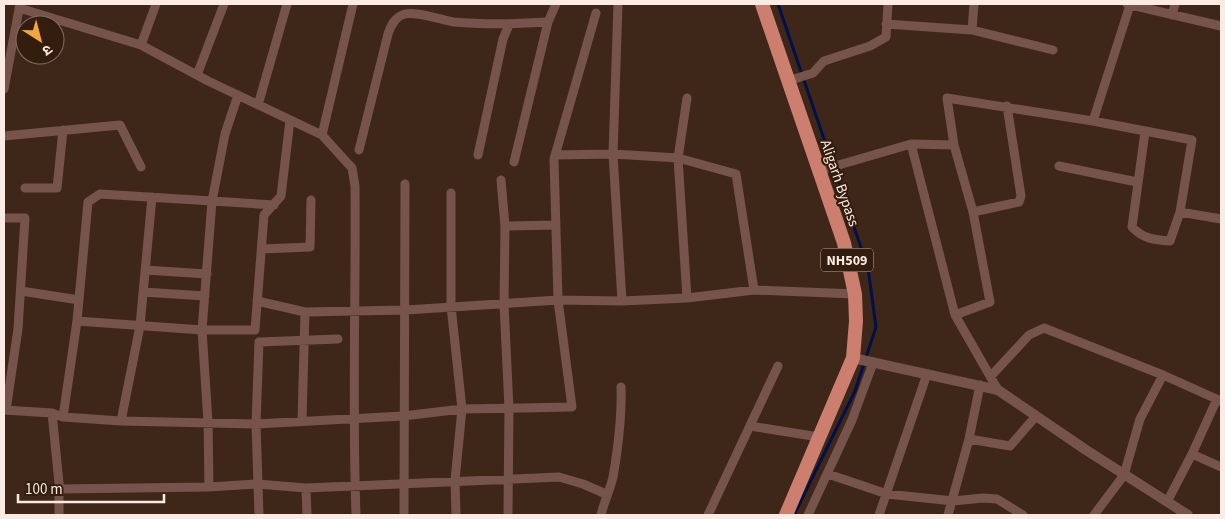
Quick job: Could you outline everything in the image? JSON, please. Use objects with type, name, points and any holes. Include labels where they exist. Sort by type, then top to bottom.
[{"type":"highway","name":"Aligarh Bypass","points":[[762,4],[821,170],[844,243],[855,294],[856,321],[863,361],[819,437],[786,515]]},
{"type":"street","points":[[141,45],[156,4]]},
{"type":"street","points":[[197,75],[224,4]]},
{"type":"street","points":[[258,105],[288,4]]},
{"type":"street","points":[[322,135],[353,4]]},
{"type":"street","points":[[514,162],[548,22],[556,4]]},
{"type":"street","points":[[618,4],[613,154],[622,301]]},
{"type":"street","points":[[790,80],[813,74],[824,61],[880,41],[886,37],[888,4]]},
{"type":"street","points":[[972,30],[974,4]]},
{"type":"street","points":[[1093,120],[1128,4],[1221,26]]},
{"type":"street","points":[[1172,15],[1175,4]]},
{"type":"street","points":[[4,89],[20,6],[141,45],[197,75],[322,135],[352,168],[355,186],[356,310],[354,418],[356,515]]},
{"type":"street","points":[[359,150],[388,34],[397,18],[413,9],[455,22],[509,25],[548,22]]},
{"type":"street","points":[[4,218],[25,218],[18,329],[5,410],[52,413],[63,417],[122,421],[256,424],[403,416],[462,409],[572,408],[558,300],[555,155],[596,13]]},
{"type":"street","points":[[886,24],[972,30],[1053,50]]},
{"type":"street","points":[[478,155],[509,25]]},
{"type":"street","points":[[209,487],[208,422],[202,330],[212,201],[225,134],[238,95]]},
{"type":"street","points":[[687,98],[678,158],[687,298]]},
{"type":"street","points":[[956,315],[990,302],[973,212],[954,145],[946,98],[1093,120],[1192,140],[1180,212],[1170,241],[1153,240],[1139,234],[1132,227],[1145,132]]},
{"type":"street","points":[[973,212],[1019,202],[1021,196],[1007,106]]},
{"type":"street","points":[[264,215],[281,196],[290,120]]},
{"type":"street","points":[[4,136],[120,125],[141,167]]},
{"type":"street","points":[[25,188],[57,188],[63,130]]},
{"type":"street","points":[[911,144],[956,315],[998,390]]},
{"type":"street","points":[[821,170],[911,144],[954,145]]},
{"type":"street","points":[[555,155],[613,154],[678,158],[736,174],[754,290]]},
{"type":"street","points":[[1059,166],[1137,182]]},
{"type":"street","points":[[500,180],[505,226],[504,304],[509,408],[508,515]]},
{"type":"street","points":[[404,515],[403,416],[406,310],[406,184]]},
{"type":"street","points":[[451,193],[451,306],[462,409],[455,480],[456,515]]},
{"type":"street","points":[[63,417],[77,321],[88,202],[100,194],[274,205]]},
{"type":"street","points":[[122,421],[140,326],[152,197]]},
{"type":"street","points":[[262,249],[310,247],[311,200]]},
{"type":"street","points":[[259,515],[256,424],[259,342],[255,330],[264,215],[260,204]]},
{"type":"street","points":[[1180,212],[1221,220]]},
{"type":"street","points":[[505,226],[556,224]]},
{"type":"street","points":[[145,270],[207,274]]},
{"type":"street","points":[[257,301],[305,312],[406,310],[558,300],[622,301],[687,298],[754,290],[855,294]]},
{"type":"street","points":[[21,291],[79,300]]},
{"type":"street","points":[[143,292],[205,296]]},
{"type":"street","points":[[302,420],[305,312]]},
{"type":"street","points":[[77,321],[202,330],[255,330]]},
{"type":"street","points":[[991,376],[1029,335],[1044,328],[1163,375],[1219,400],[1167,502]]},
{"type":"street","points":[[259,342],[338,339]]},
{"type":"street","points":[[808,515],[852,420],[863,361],[998,390],[1124,475],[1188,515]]},
{"type":"street","points":[[708,515],[778,366]]},
{"type":"street","points":[[879,515],[927,374]]},
{"type":"street","points":[[1094,515],[1124,475],[1140,419],[1163,375]]},
{"type":"street","points":[[948,515],[969,439],[980,386]]},
{"type":"street","points":[[602,515],[606,494],[612,480],[622,409],[621,387]]},
{"type":"street","points":[[52,413],[59,489],[59,515]]},
{"type":"street","points":[[969,439],[1010,446],[1036,416]]},
{"type":"street","points":[[750,426],[819,437]]},
{"type":"street","points":[[1192,454],[1221,467]]},
{"type":"street","points":[[828,474],[887,494],[953,501],[983,498],[997,499],[1023,515]]},
{"type":"street","points":[[59,489],[209,487],[257,484],[306,488],[559,476],[606,494]]},
{"type":"street","points":[[306,488],[307,515]]},
{"type":"waterway","points":[[778,4],[868,268],[876,327],[855,391],[794,515]]}]
